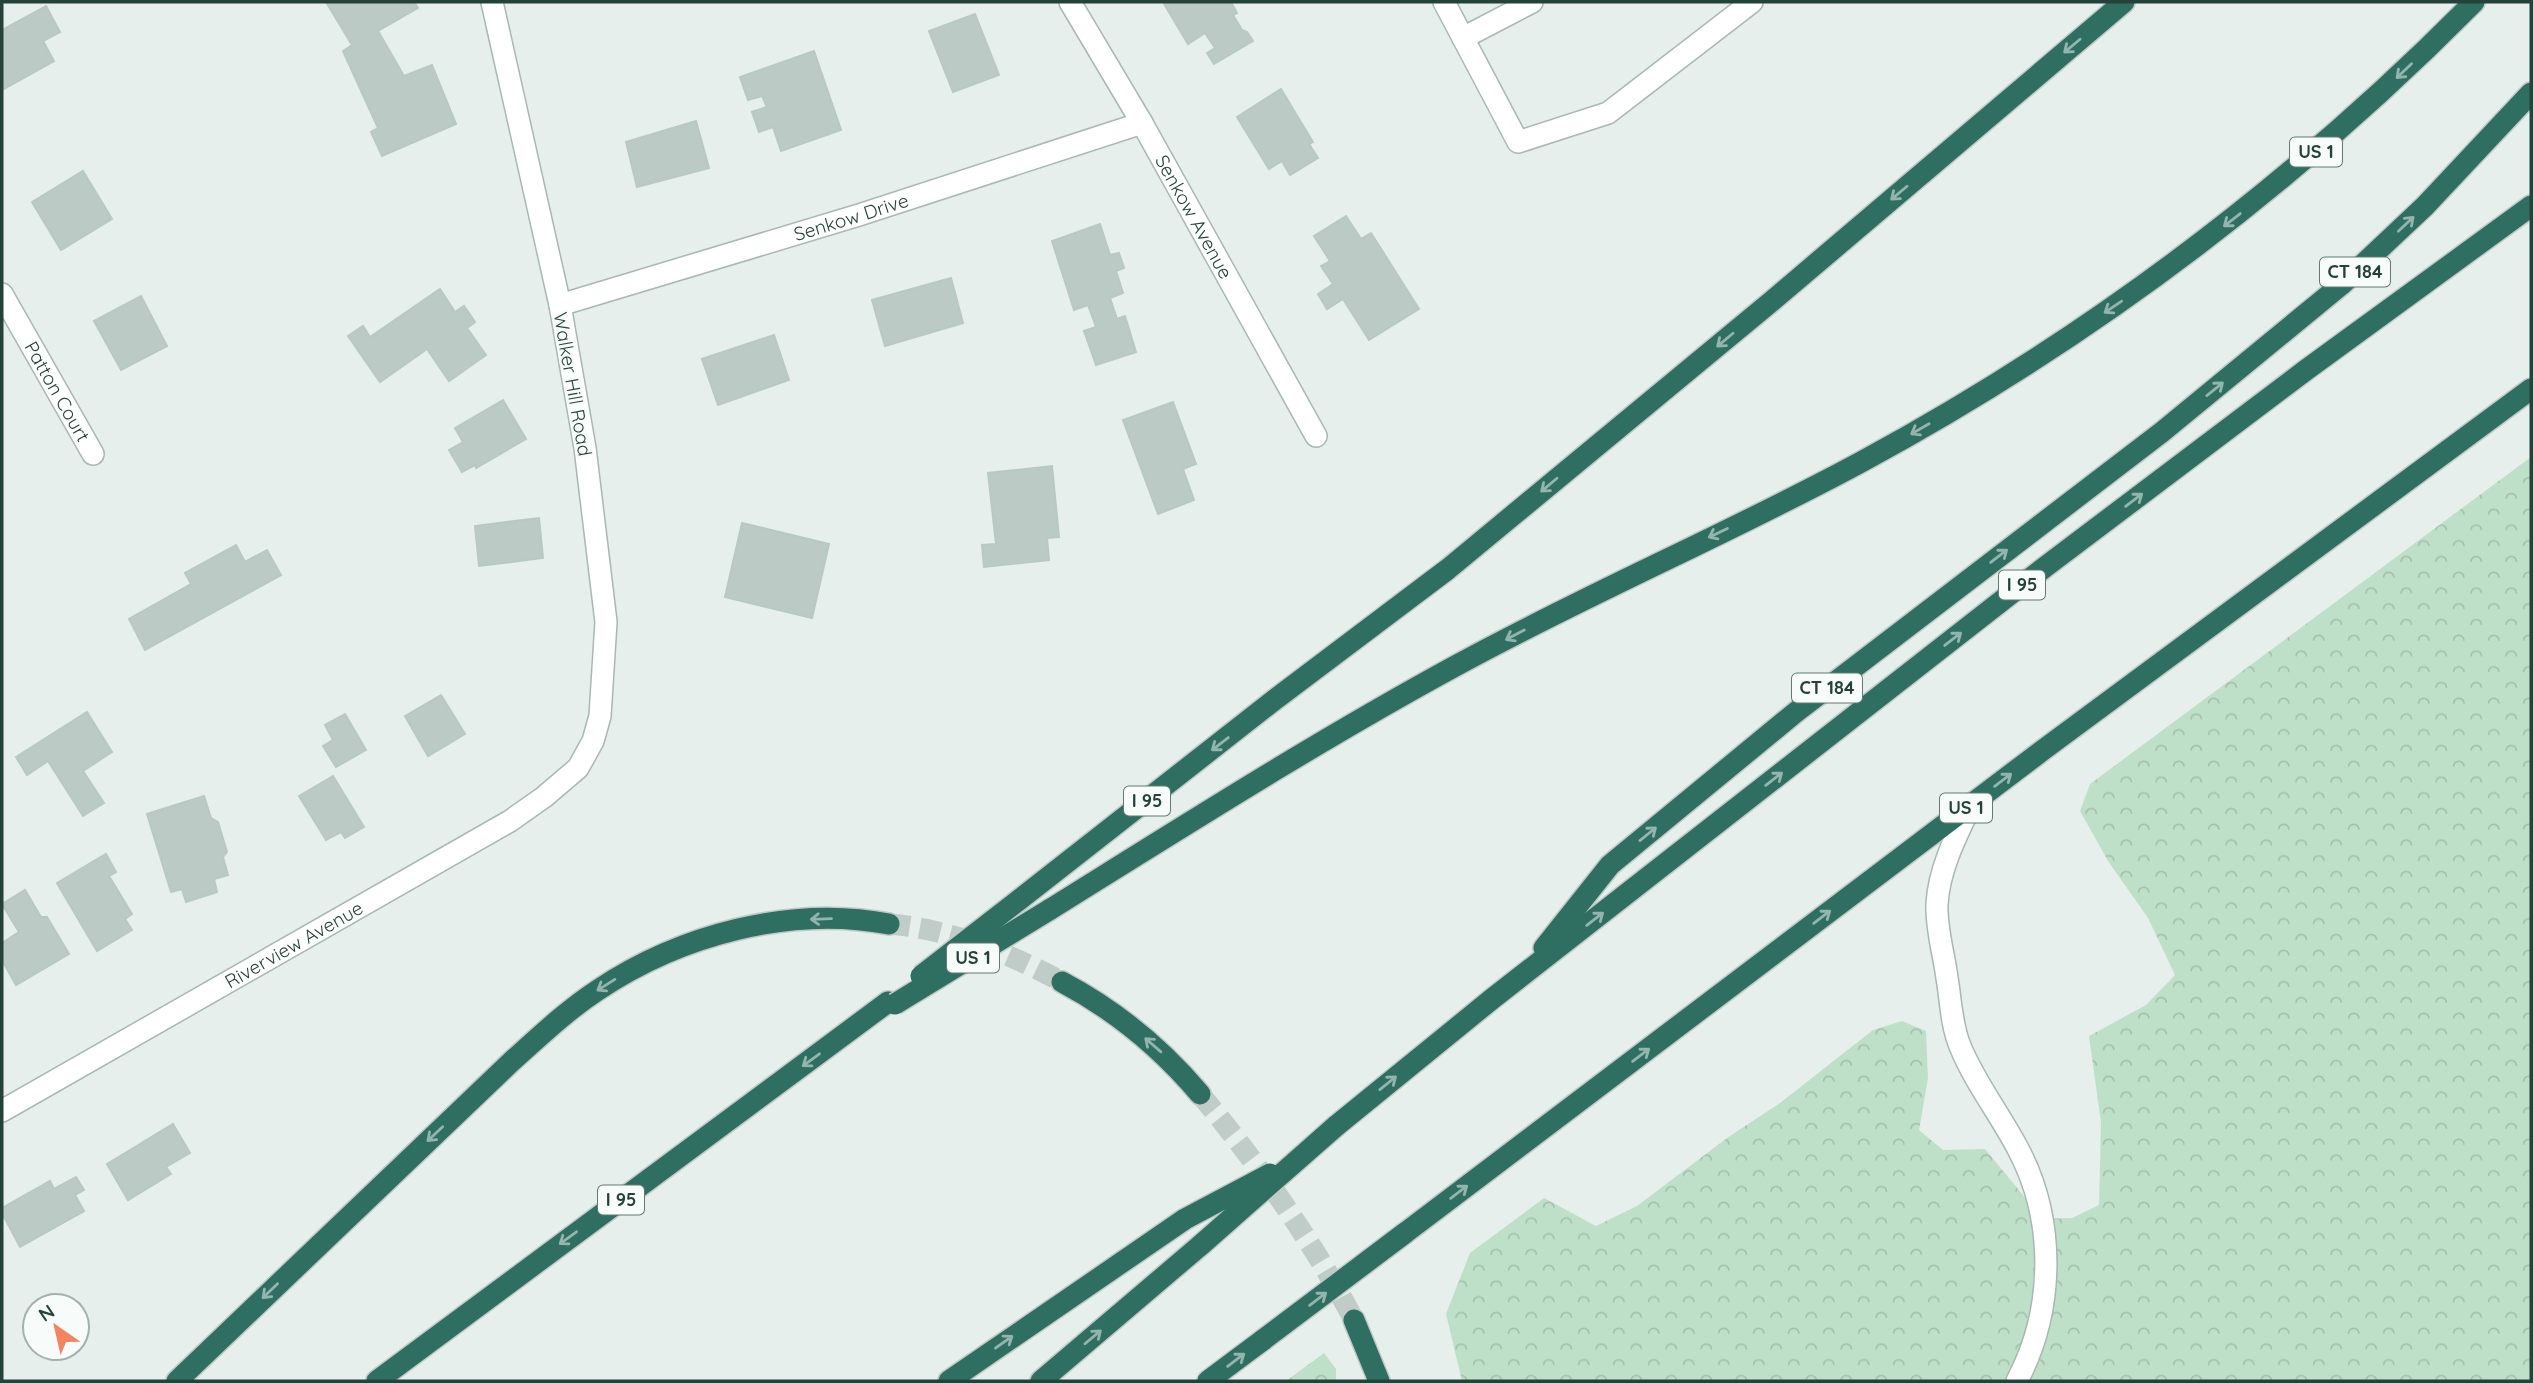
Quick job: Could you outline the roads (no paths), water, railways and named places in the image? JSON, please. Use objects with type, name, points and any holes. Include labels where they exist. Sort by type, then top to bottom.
[{"type":"highway","name":"I 95","points":[[892,1003],[1284,693],[1448,569],[1783,292],[2124,2]]},
{"type":"highway","name":"US 1","points":[[866,1020],[1049,911],[1224,801],[1458,665],[1837,475],[1983,392],[2137,290],[2247,209],[2355,117],[2453,24],[2472,2]]},
{"type":"highway","name":"CT 184","points":[[1522,976],[1610,865],[1796,712],[2251,361],[2341,285],[2416,215],[2531,93]]},
{"type":"highway","name":"I 95","points":[[1041,1381],[1336,1126],[1522,976],[2045,567],[2295,378],[2531,206]]},
{"type":"highway","name":"US 1","points":[[1208,1381],[1971,805],[2531,389]]},
{"type":"highway","points":[[177,1381],[511,1062],[552,1025],[598,990],[657,957],[732,931],[784,921],[821,918],[860,919],[889,924]]},
{"type":"highway","points":[[1062,982],[1132,1027],[1171,1062],[1200,1094]]},
{"type":"highway","name":"I 95","points":[[377,1381],[866,1020]]},
{"type":"highway","points":[[948,1381],[1185,1219],[1298,1159]]},
{"type":"highway","points":[[1354,1320],[1379,1381]]},
{"type":"street","name":"Walker Hill Road","points":[[492,2],[560,305],[585,448],[606,622],[600,716],[593,741],[578,768]]},
{"type":"street","name":"Senkow Avenue","points":[[1070,2],[1142,123],[1316,436]]},
{"type":"street","points":[[1444,2],[1517,142],[1608,113],[1752,2]]},
{"type":"street","points":[[1463,37],[1532,2]]},
{"type":"street","name":"Senkow Drive","points":[[560,305],[859,215],[1142,123]]},
{"type":"street","name":"Patton Court","points":[[2,293],[93,454]]},
{"type":"street","name":"Riverview Avenue","points":[[2,1111],[510,821],[578,768]]},
{"type":"street","points":[[1971,805],[1952,844],[1937,905],[1952,1019],[1960,1046],[2035,1182],[2043,1227],[2048,1271],[2042,1307],[2034,1340],[2017,1381]]},
{"type":"tunnel","points":[[889,924],[934,931],[978,944],[1021,961],[1062,982]]},
{"type":"tunnel","points":[[1200,1094],[1283,1203],[1354,1320]]}]
